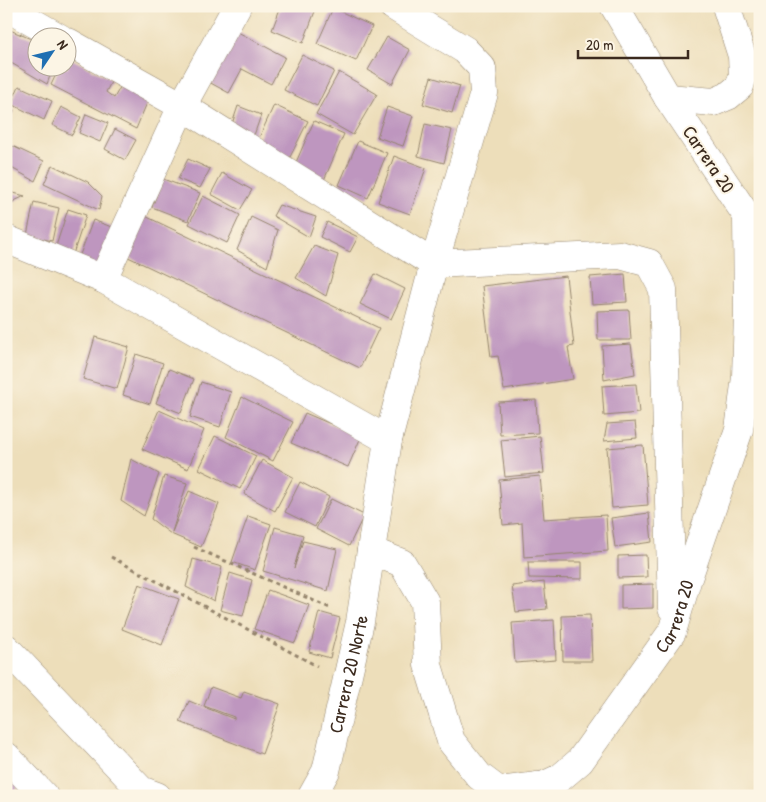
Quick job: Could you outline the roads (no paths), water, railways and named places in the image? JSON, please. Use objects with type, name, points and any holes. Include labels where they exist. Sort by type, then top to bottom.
[{"type":"street","points":[[103,279],[182,106],[237,6]]},
{"type":"street","name":"Carrera 20 Norte","points":[[312,796],[326,770],[360,622],[388,440],[434,264],[484,93],[482,68],[465,50],[393,6]]},
{"type":"street","name":"Carrera 20","points":[[372,551],[402,563],[425,602],[428,666],[451,741],[479,776],[499,791],[545,786],[560,778],[580,761],[672,632],[687,581],[739,430],[746,377],[748,314],[747,216],[668,98],[614,6]]},
{"type":"street","points":[[668,98],[714,102],[728,96],[740,86],[743,75],[742,56],[726,6]]},
{"type":"street","points":[[6,7],[43,28]]},
{"type":"street","points":[[78,48],[182,106],[434,264],[620,255],[649,264],[663,289],[672,632]]},
{"type":"street","points":[[6,239],[103,279],[388,440]]},
{"type":"street","points":[[6,648],[142,790],[157,796]]},
{"type":"street","points":[[6,756],[44,796]]}]
